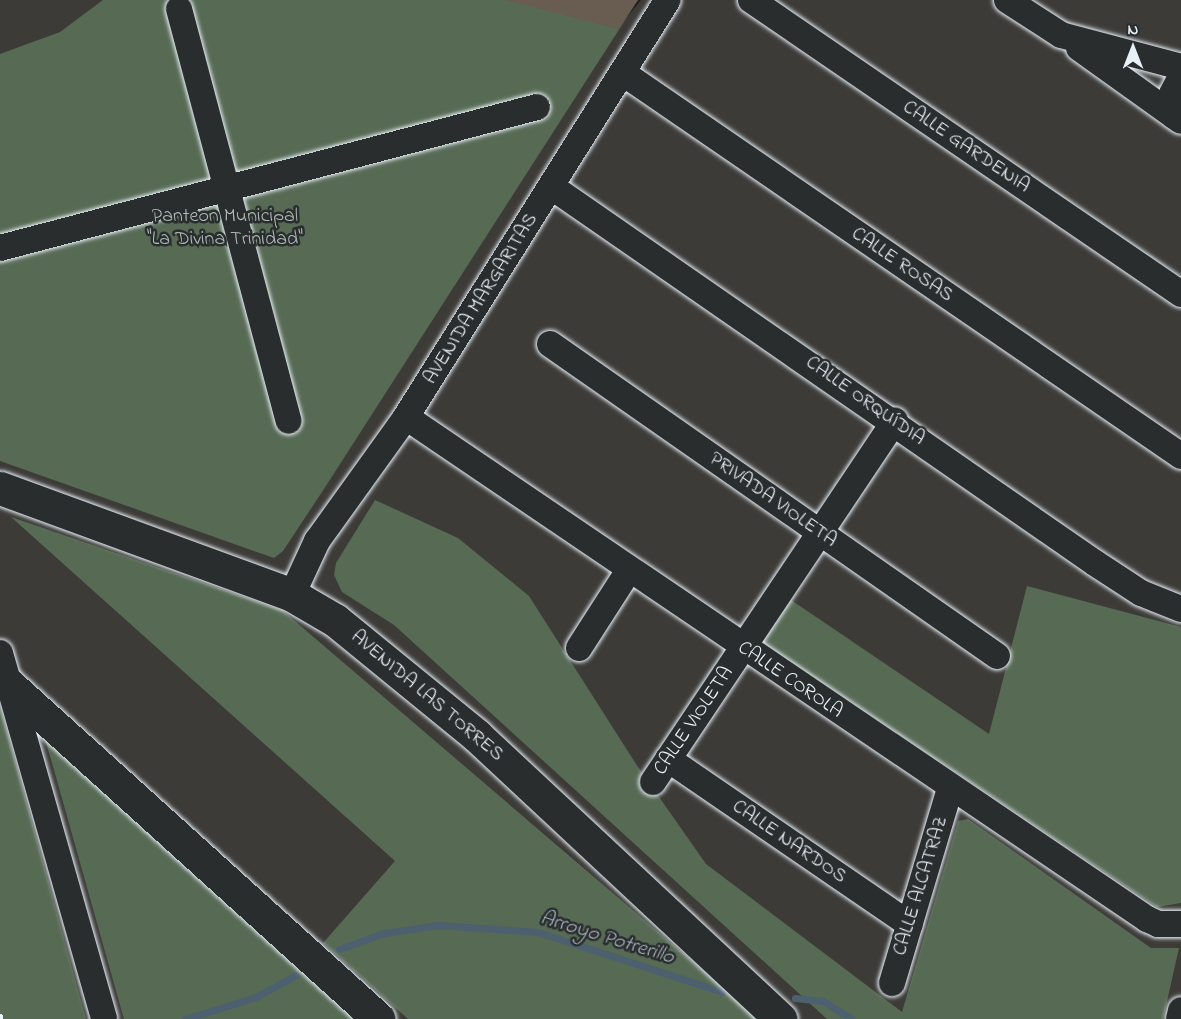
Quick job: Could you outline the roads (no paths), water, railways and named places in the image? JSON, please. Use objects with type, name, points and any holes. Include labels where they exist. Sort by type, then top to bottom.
[{"type":"street","name":"AVENIDA MARGARITAS","points":[[292,595],[317,541],[406,417],[668,0]]},
{"type":"street","name":"CALLE GARDENIA","points":[[751,0],[1181,294]]},
{"type":"street","points":[[1007,0],[1062,35],[1178,119]]},
{"type":"street","points":[[179,9],[289,421]]},
{"type":"street","points":[[1062,35],[1181,67]]},
{"type":"street","name":"CALLE ROSAS","points":[[623,73],[1181,456]]},
{"type":"street","points":[[1178,119],[1172,94],[1181,76]]},
{"type":"street","points":[[0,248],[537,107]]},
{"type":"street","name":"CALLE ORQUÍDIA","points":[[552,187],[895,421],[1095,563],[1141,593],[1181,609]]},
{"type":"street","name":"PRIVADA VIOLETA","points":[[550,344],[997,656]]},
{"type":"street","name":"CALLE COROLA","points":[[406,417],[951,789],[1147,919],[1158,924],[1181,924]]},
{"type":"street","name":"CALLE VIOLETA","points":[[652,782],[895,421]]},
{"type":"street","name":"AVENIDA LAS TORRES","points":[[0,488],[292,595],[363,639],[477,736],[781,1019]]},
{"type":"street","points":[[579,648],[629,570]]},
{"type":"street","points":[[0,653],[104,1019]]},
{"type":"street","points":[[9,686],[378,1019]]},
{"type":"street","name":"CALLE NARDOS","points":[[668,759],[910,925]]},
{"type":"street","name":"CALLE ALCATRAZ","points":[[892,983],[951,789]]},
{"type":"street","points":[[1179,1019],[1181,1010]]},
{"type":"waterway","name":"Arroyo Potrerillo","points":[[339,949],[384,933],[438,925],[538,932],[723,992]]},
{"type":"waterway","name":"Arroyo Potrerillo","points":[[185,1019],[256,997],[296,975]]},
{"type":"waterway","name":"Arroyo Potrerillo","points":[[795,998],[823,1001],[852,1019]]},
{"type":"railway","points":[[0,1014],[1,1019]]},
{"type":"park label","name":"Panteon Municipal \"La Divina Trinidad\"","points":[[225,228]]}]
